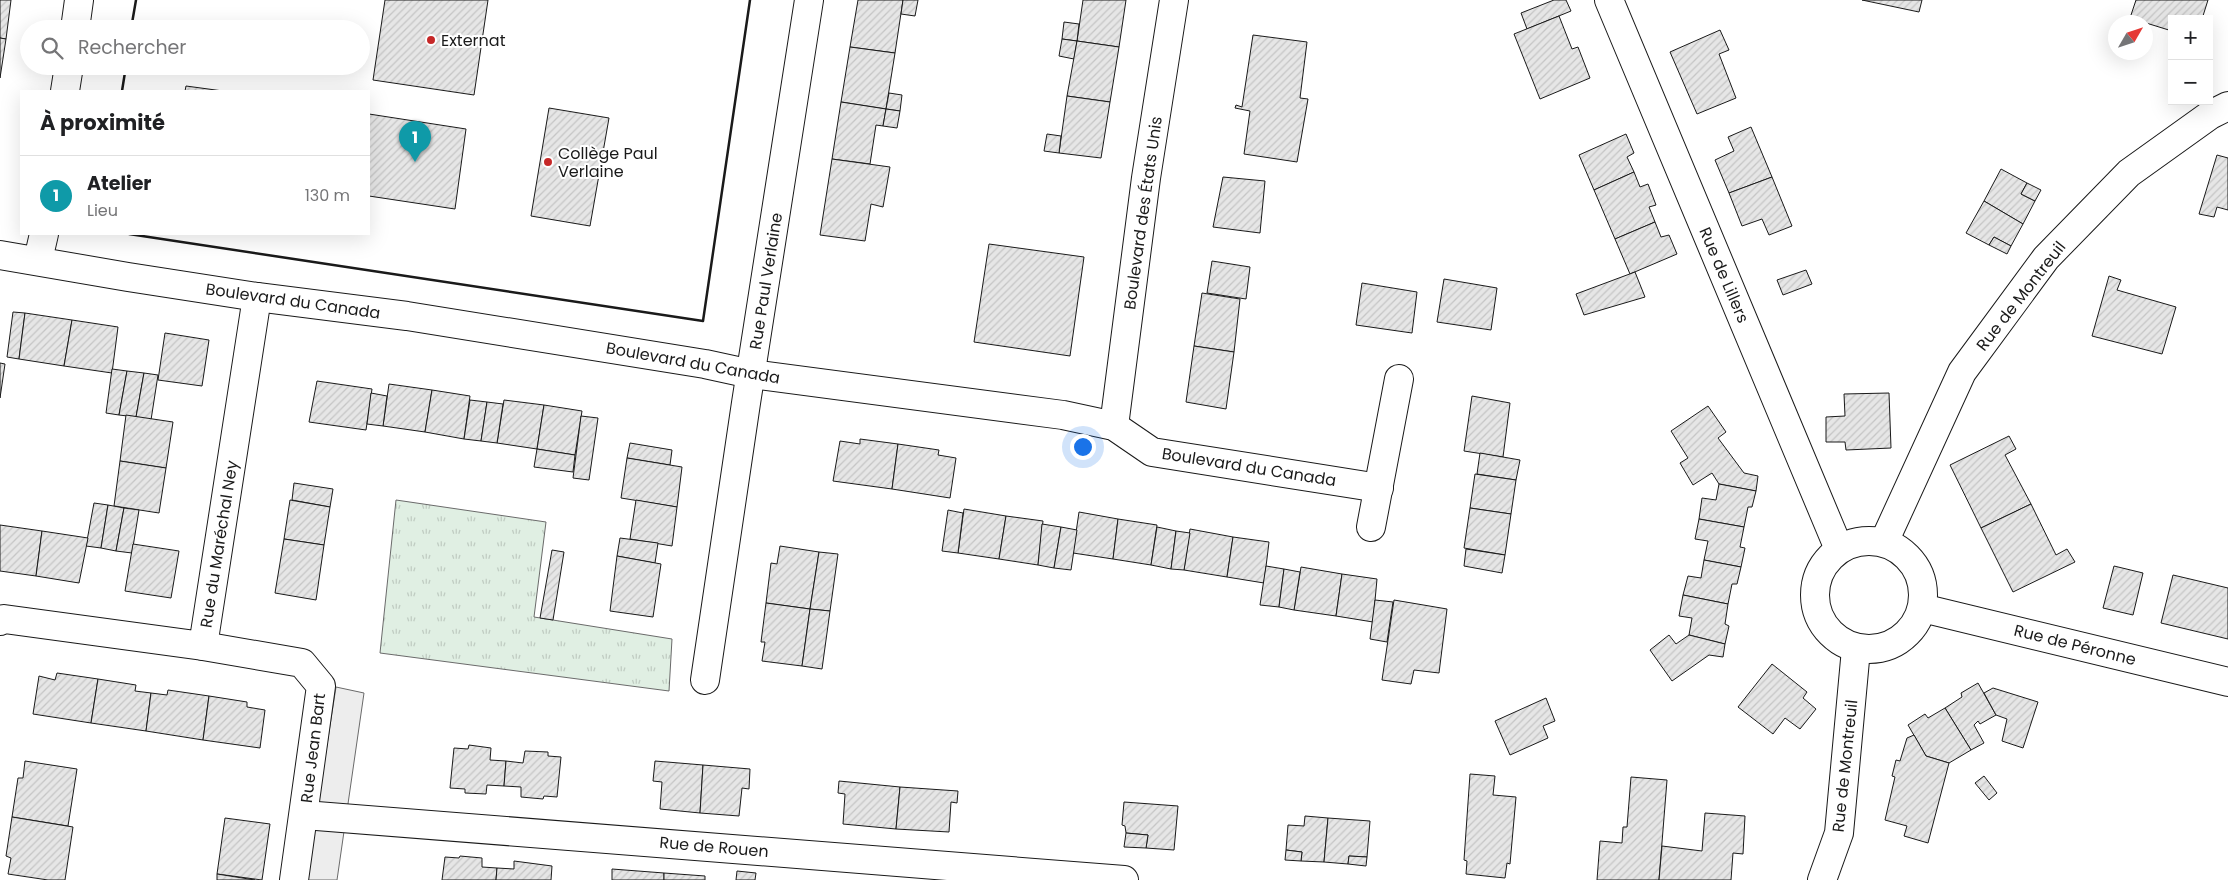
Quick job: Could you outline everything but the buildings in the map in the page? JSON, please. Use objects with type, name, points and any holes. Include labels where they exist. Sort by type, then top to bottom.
[{"type":"street","points":[[76,20],[79,0]]},
{"type":"street","name":"Rue Paul Verlaine","points":[[705,680],[809,0]]},
{"type":"street","name":"Boulevard des États Unis","points":[[1114,426],[1146,178],[1174,0]]},
{"type":"street","name":"Rue de Lillers","points":[[1609,0],[1839,549]]},
{"type":"street","points":[[65,90],[68,75]]},
{"type":"street","name":"Rue de Montreuil","points":[[1884,542],[1962,372],[2046,258],[2129,172],[2210,115],[2228,106]]},
{"type":"street","points":[[38,260],[44,235]]},
{"type":"street","name":"Boulevard du Canada","points":[[0,255],[257,297],[407,316],[696,362],[751,374],[1063,415],[1114,426],[1152,452],[1378,488]]},
{"type":"street","name":"Rue du Maréchal Ney","points":[[0,621],[4,619],[203,646],[257,297]]},
{"type":"street","points":[[1371,527],[1399,379]]},
{"type":"street","points":[[1857,541],[1884,542],[1899,550],[1912,562],[1920,576],[1923,592],[1922,608],[1916,624],[1906,636],[1892,645],[1873,650],[1856,649],[1834,638],[1820,620],[1814,601],[1815,584],[1822,566],[1839,549],[1857,541]]},
{"type":"street","name":"Rue de Péronne","points":[[1922,608],[2228,682]]},
{"type":"street","name":"Rue Jean Bart","points":[[203,646],[302,662],[321,686],[294,880]]},
{"type":"street","name":"Rue de Montreuil","points":[[1822,880],[1839,833],[1856,649]]},
{"type":"street","name":"Rue de Rouen","points":[[304,816],[1124,880]]},
{"type":"green space","points":[[396,500],[546,522],[534,617],[672,639],[669,691],[380,653]]},
{"type":"shaded area","points":[[336,687],[364,693],[337,880],[306,880]]},
{"type":"wall","points":[[133,20],[136,0]]},
{"type":"wall","points":[[136,235],[703,321],[750,0]]},
{"type":"wall","points":[[122,90],[125,75]]},
{"type":"place","name":"Externat","points":[[431,40]]},
{"type":"place","name":"Atelier","points":[[415,162]]},
{"type":"place","name":"Collège Paul Verlaine","points":[[548,162]]}]
